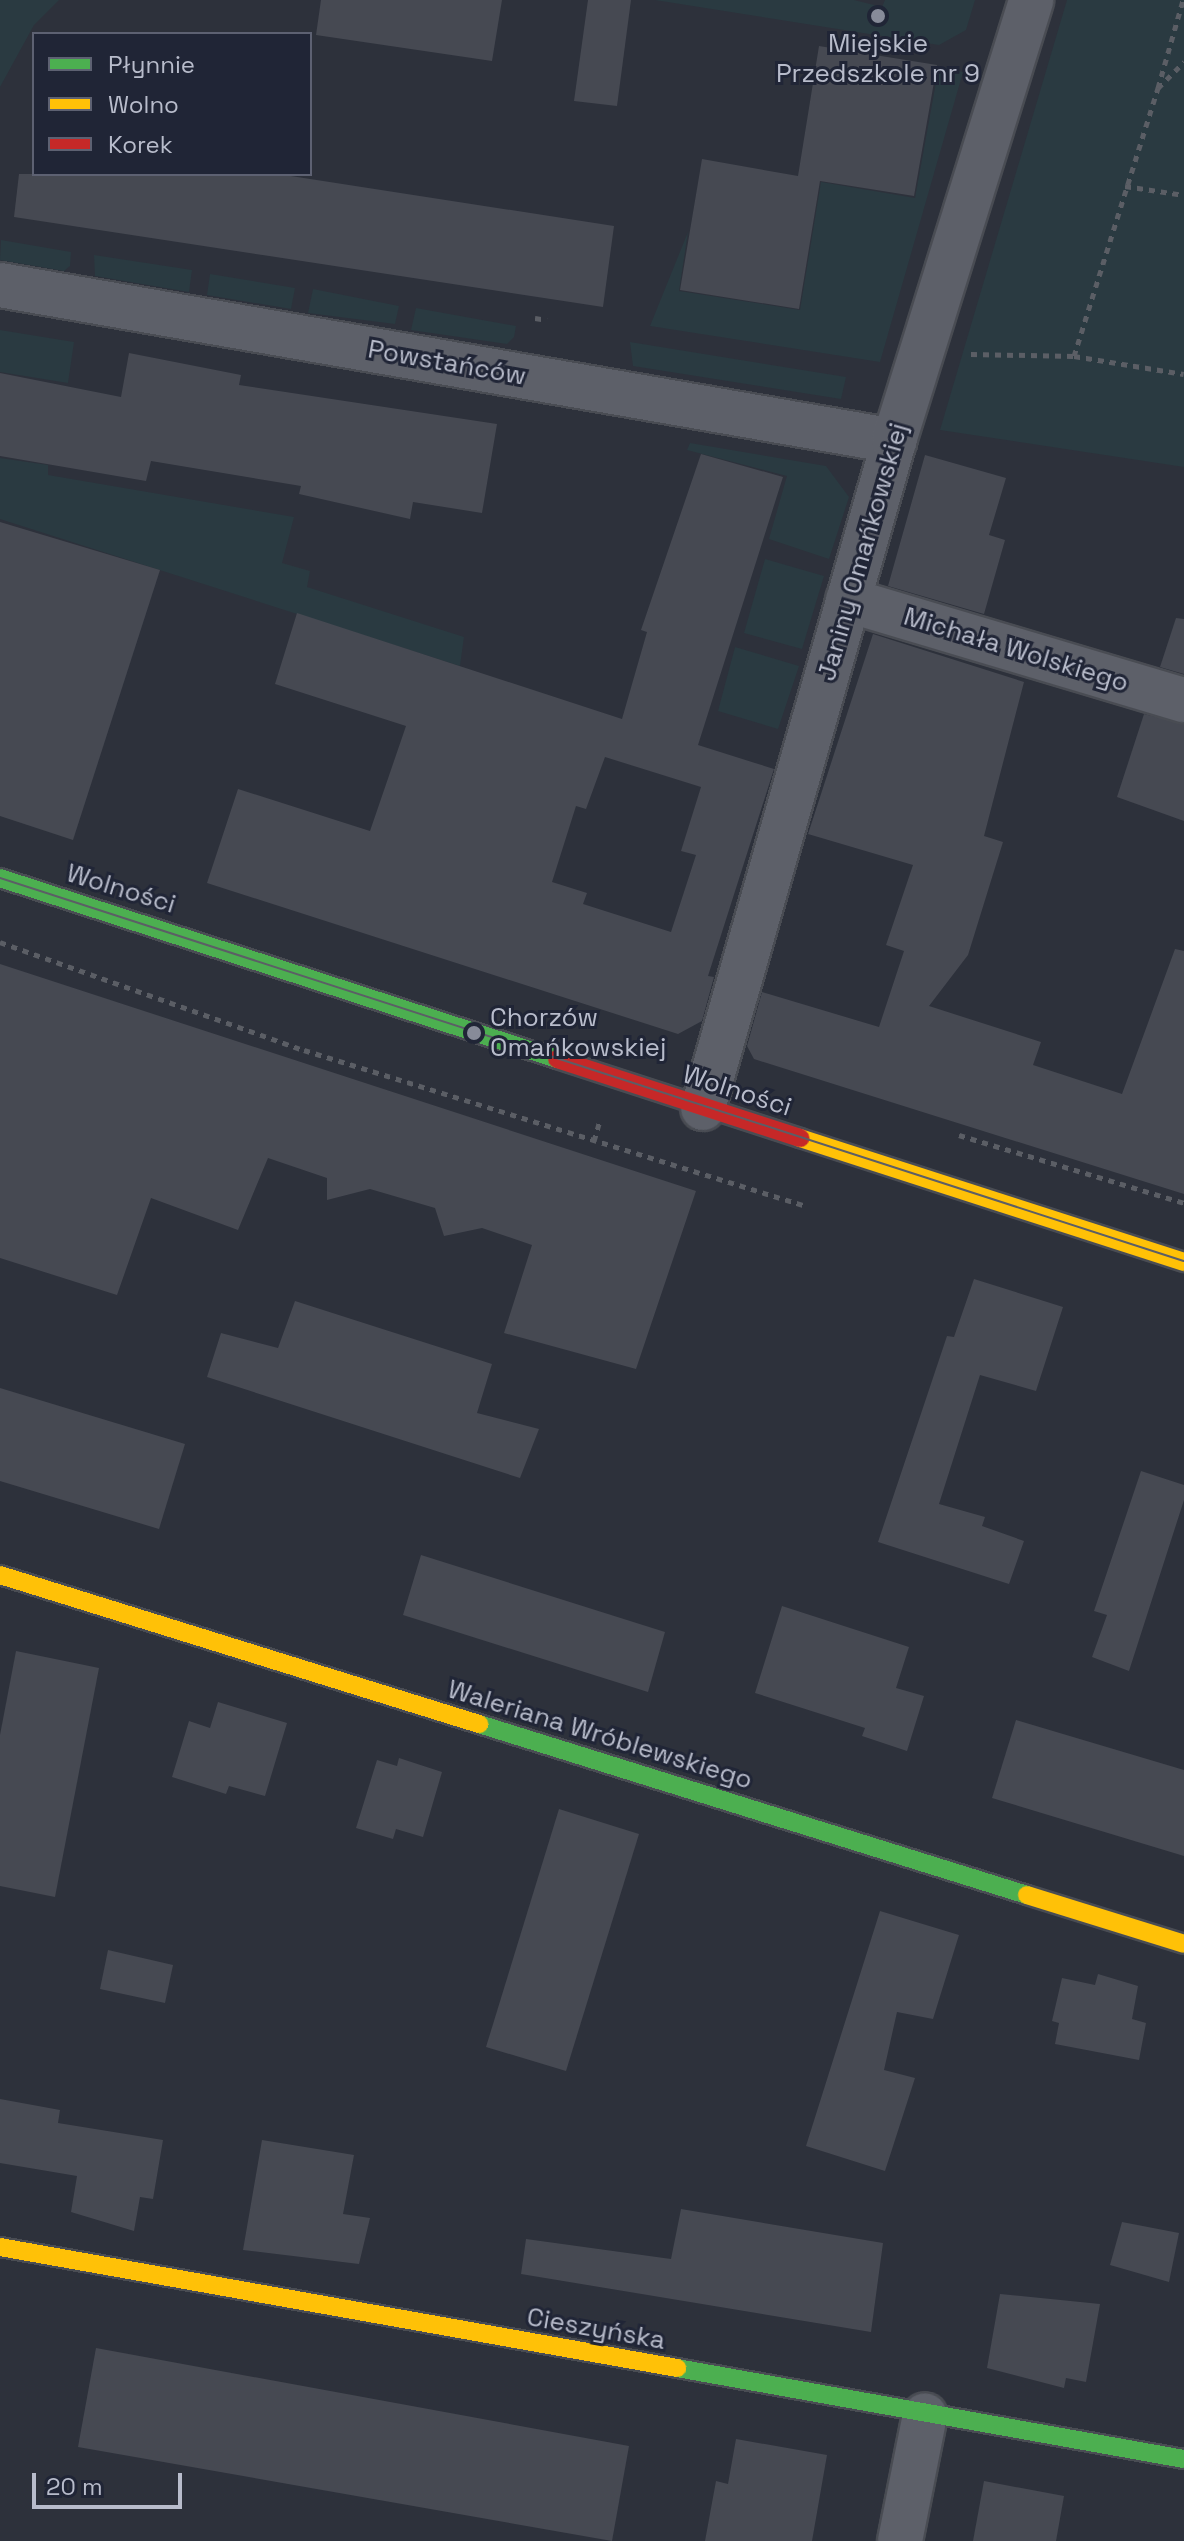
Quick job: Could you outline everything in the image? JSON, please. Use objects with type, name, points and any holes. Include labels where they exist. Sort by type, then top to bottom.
[{"type":"street","name":"Janiny Omańkowskiej","points":[[703,1108],[894,441],[924,353],[1031,0]]},
{"type":"street","name":"Powstańców","points":[[0,285],[894,441]]},
{"type":"street","name":"Michała Wolskiego","points":[[848,600],[1184,700]]},
{"type":"street","name":"Wolności","points":[[0,878],[1184,1262]]},
{"type":"street","name":"Waleriana Wróblewskiego","points":[[0,1575],[1184,1944]]},
{"type":"street","name":"Cieszyńska","points":[[0,2247],[1184,2459]]},
{"type":"street","points":[[900,2541],[925,2415]]},
{"type":"path","points":[[1074,356],[1183,0]]},
{"type":"path","points":[[1158,88],[1184,62]]},
{"type":"path","points":[[1125,186],[1184,195]]},
{"type":"path","points":[[535,318],[547,320]]},
{"type":"path","points":[[924,353],[1074,356],[1184,374]]},
{"type":"path","points":[[0,942],[304,1050],[803,1205]]},
{"type":"shaded area","points":[[0,0],[59,0],[34,25],[0,87]]},
{"type":"shaded area","points":[[655,0],[854,0],[882,7],[885,0],[975,0],[966,30],[939,45]]},
{"type":"shaded area","points":[[1067,0],[1184,0],[1184,467],[940,430]]},
{"type":"shaded area","points":[[939,66],[963,72],[880,362],[650,326],[688,232],[679,291],[800,310],[821,182],[915,198]]},
{"type":"shaded area","points":[[1,240],[71,252],[70,266],[64,271],[0,260]]},
{"type":"shaded area","points":[[94,255],[192,270],[189,292],[95,276]]},
{"type":"shaded area","points":[[210,274],[295,288],[291,309],[207,295]]},
{"type":"shaded area","points":[[313,289],[399,306],[395,324],[308,313]]},
{"type":"shaded area","points":[[416,308],[516,326],[514,337],[507,344],[411,330]]},
{"type":"shaded area","points":[[0,330],[74,342],[68,383],[0,372]]},
{"type":"shaded area","points":[[630,342],[846,377],[841,399],[633,366]]},
{"type":"shaded area","points":[[690,443],[826,466],[849,497],[829,559],[769,539],[787,476],[687,450]]},
{"type":"shaded area","points":[[0,458],[48,465],[48,475],[294,517],[282,563],[310,571],[307,587],[464,637],[460,666],[0,519]]},
{"type":"shaded area","points":[[765,559],[824,576],[802,649],[744,633]]},
{"type":"shaded area","points":[[735,647],[799,666],[778,729],[718,711]]},
{"type":"building","points":[[321,0],[502,0],[492,61],[316,35]]},
{"type":"building","points":[[588,0],[631,0],[617,106],[574,101]]},
{"type":"building","points":[[819,46],[937,65],[914,196],[820,181],[799,309],[680,290],[702,159],[798,176]]},
{"type":"building","points":[[19,174],[291,176],[614,226],[603,307],[14,217]]},
{"type":"building","points":[[129,353],[241,375],[239,385],[497,424],[482,513],[413,502],[410,519],[299,494],[301,486],[151,461],[146,481],[0,456],[0,373],[121,397]]},
{"type":"building","points":[[701,454],[783,477],[698,745],[774,769],[708,976],[714,977],[702,1021],[678,1034],[207,883],[238,789],[370,831],[406,726],[275,684],[297,613],[622,719],[647,632],[641,630]],"holes":[[[605,757],[701,787],[681,851],[696,855],[671,932],[583,904],[587,893],[552,882],[576,806],[586,809]]]},
{"type":"building","points":[[925,455],[1006,478],[989,535],[1005,540],[984,614],[888,586]]},
{"type":"building","points":[[0,522],[160,570],[73,840],[0,816]]},
{"type":"building","points":[[1176,618],[1184,619],[1184,674],[1160,667]]},
{"type":"building","points":[[873,634],[1024,682],[984,836],[1003,842],[968,955],[929,1006],[1041,1042],[1033,1065],[1122,1094],[1175,949],[1184,951],[1184,1194],[754,1059],[747,1046],[762,992],[879,1027],[904,951],[886,945],[913,865],[808,834]]},
{"type":"building","points":[[1144,714],[1184,724],[1184,821],[1117,797]]},
{"type":"building","points":[[0,964],[696,1191],[636,1369],[504,1333],[532,1245],[482,1228],[444,1236],[435,1208],[370,1189],[327,1200],[327,1178],[268,1158],[238,1230],[151,1198],[117,1295],[0,1258]]},
{"type":"building","points":[[974,1279],[1063,1307],[1036,1391],[980,1375],[939,1504],[985,1517],[982,1526],[1024,1541],[1009,1584],[878,1542],[947,1336],[954,1337]]},
{"type":"building","points":[[295,1301],[492,1364],[477,1413],[539,1429],[520,1478],[207,1377],[221,1333],[278,1348]]},
{"type":"building","points":[[0,1388],[185,1444],[159,1529],[0,1481]]},
{"type":"building","points":[[1141,1471],[1184,1485],[1184,1500],[1129,1671],[1092,1657],[1107,1615],[1094,1611]]},
{"type":"building","points":[[421,1555],[665,1632],[648,1692],[403,1615]]},
{"type":"building","points":[[782,1606],[909,1647],[896,1688],[924,1696],[907,1751],[862,1736],[865,1728],[755,1693]]},
{"type":"building","points":[[16,1651],[99,1668],[55,1897],[0,1886],[0,1735]]},
{"type":"building","points":[[218,1702],[287,1723],[265,1796],[229,1786],[226,1794],[172,1777],[189,1721],[210,1728]]},
{"type":"building","points":[[1016,1720],[1184,1770],[1184,1856],[992,1798]]},
{"type":"building","points":[[399,1758],[442,1772],[423,1837],[396,1829],[393,1839],[356,1828],[377,1760],[397,1766]]},
{"type":"building","points":[[559,1809],[639,1834],[566,2071],[486,2047]]},
{"type":"building","points":[[880,1911],[959,1935],[933,2019],[897,2012],[884,2070],[915,2078],[885,2171],[806,2146]]},
{"type":"building","points":[[108,1950],[173,1965],[165,2003],[100,1989]]},
{"type":"building","points":[[1098,1974],[1138,1986],[1132,2019],[1146,2023],[1139,2060],[1055,2044],[1059,2023],[1052,2021],[1062,1978],[1095,1985]]},
{"type":"building","points":[[0,2099],[60,2110],[58,2123],[163,2140],[153,2199],[140,2197],[134,2231],[71,2212],[77,2176],[0,2163]]},
{"type":"building","points":[[262,2140],[354,2155],[343,2214],[370,2218],[359,2264],[243,2250]]},
{"type":"building","points":[[681,2209],[883,2243],[871,2332],[521,2274],[526,2239],[671,2259]]},
{"type":"building","points":[[1122,2222],[1179,2233],[1169,2282],[1110,2265]]},
{"type":"building","points":[[1000,2294],[1100,2304],[1086,2382],[1066,2378],[1064,2388],[987,2368]]},
{"type":"building","points":[[96,2348],[629,2446],[612,2541],[78,2447]]},
{"type":"building","points":[[736,2439],[827,2455],[812,2541],[705,2541],[716,2481],[728,2484]]},
{"type":"building","points":[[984,2481],[1064,2496],[1056,2541],[973,2541]]},
{"type":"tram line","points":[[0,878],[1184,1261]]},
{"type":"traffic: fast","points":[[0,878],[557,1059]]},
{"type":"traffic: fast","points":[[479,1724],[1027,1895]]},
{"type":"traffic: fast","points":[[677,2368],[1184,2459]]},
{"type":"traffic: slow","points":[[800,1138],[1184,1262]]},
{"type":"traffic: slow","points":[[0,1575],[479,1724]]},
{"type":"traffic: slow","points":[[1027,1895],[1184,1944]]},
{"type":"traffic: slow","points":[[0,2247],[677,2368]]},
{"type":"traffic: jam","points":[[557,1059],[800,1138]]},
{"type":"place","name":"Miejskie Przedszkole nr 9","points":[[878,16]]},
{"type":"place","name":"Chorzów Omańkowskiej","points":[[474,1033]]}]
